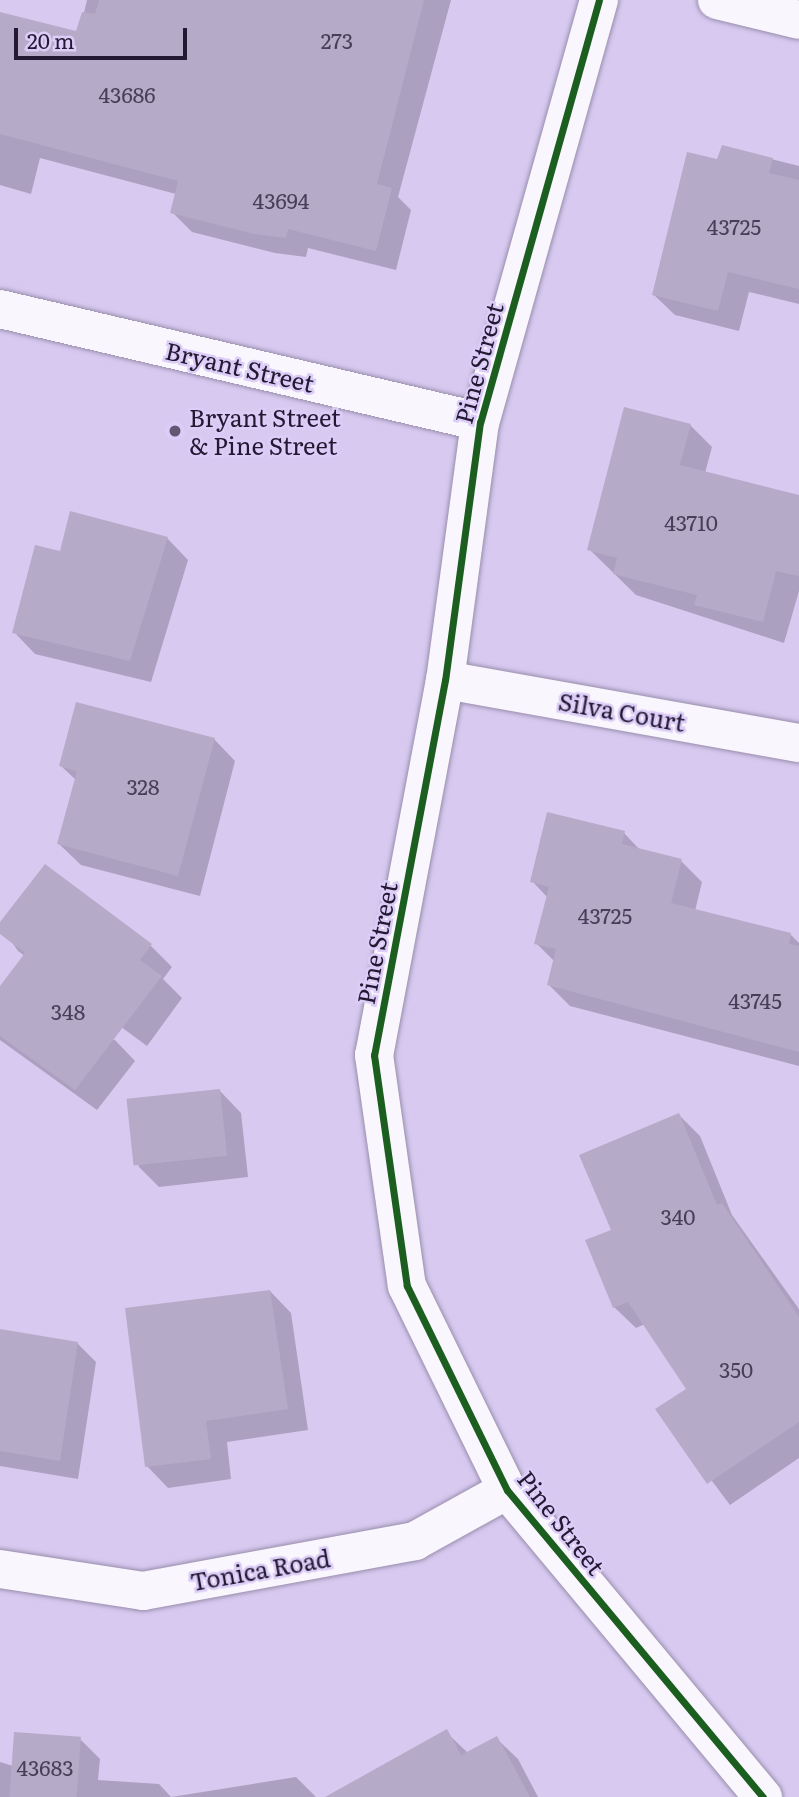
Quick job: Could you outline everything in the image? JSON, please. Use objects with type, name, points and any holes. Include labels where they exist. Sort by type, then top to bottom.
[{"type":"street","name":"Pine Street","points":[[599,0],[480,422],[445,680],[374,1055],[407,1286],[508,1490],[763,1797]]},
{"type":"street","points":[[717,0],[799,20]]},
{"type":"street","name":"Bryant Street","points":[[0,309],[480,422]]},
{"type":"street","name":"Silva Court","points":[[445,680],[799,743]]},
{"type":"street","name":"Tonica Road","points":[[0,1569],[143,1591],[415,1541],[508,1490]]},
{"type":"building","points":[[99,0],[424,0],[377,184],[392,188],[376,251],[288,229],[286,238],[254,234],[170,213],[178,181],[0,134],[0,12],[76,31],[82,12],[95,14]]},
{"type":"building","points":[[722,145],[773,158],[769,173],[799,180],[799,289],[728,272],[718,311],[652,295],[687,152],[717,159]]},
{"type":"building","points":[[624,407],[691,424],[680,465],[799,495],[799,576],[776,571],[763,622],[694,605],[697,595],[613,574],[617,558],[587,550]]},
{"type":"building","points":[[70,511],[168,537],[130,661],[12,633],[35,545],[60,551]]},
{"type":"building","points":[[76,702],[215,738],[178,876],[57,844],[77,771],[59,766]]},
{"type":"building","points":[[547,812],[625,831],[622,844],[682,859],[671,903],[791,933],[789,944],[799,946],[799,1052],[547,985],[556,949],[534,944],[549,887],[530,882]]},
{"type":"building","points":[[45,864],[152,944],[140,960],[162,976],[75,1090],[0,1036],[0,986],[25,953],[0,934],[0,922]]},
{"type":"building","points":[[220,1089],[227,1156],[134,1165],[127,1099]]},
{"type":"building","points":[[679,1113],[717,1205],[722,1203],[799,1317],[799,1422],[707,1484],[655,1409],[686,1389],[628,1302],[613,1308],[585,1240],[611,1230],[579,1155]]},
{"type":"building","points":[[270,1290],[288,1409],[206,1421],[211,1459],[145,1467],[125,1308]]},
{"type":"building","points":[[0,1329],[78,1342],[60,1461],[0,1451]]},
{"type":"building","points":[[447,1729],[461,1755],[497,1736],[530,1797],[325,1797]]},
{"type":"building","points":[[14,1732],[81,1737],[77,1797],[9,1797]]},
{"type":"cycle path","points":[[599,0],[480,422],[445,680],[374,1055],[407,1286],[507,1490],[763,1797]]},
{"type":"place","name":"Bryant Street & Pine Street","points":[[175,431]]}]
